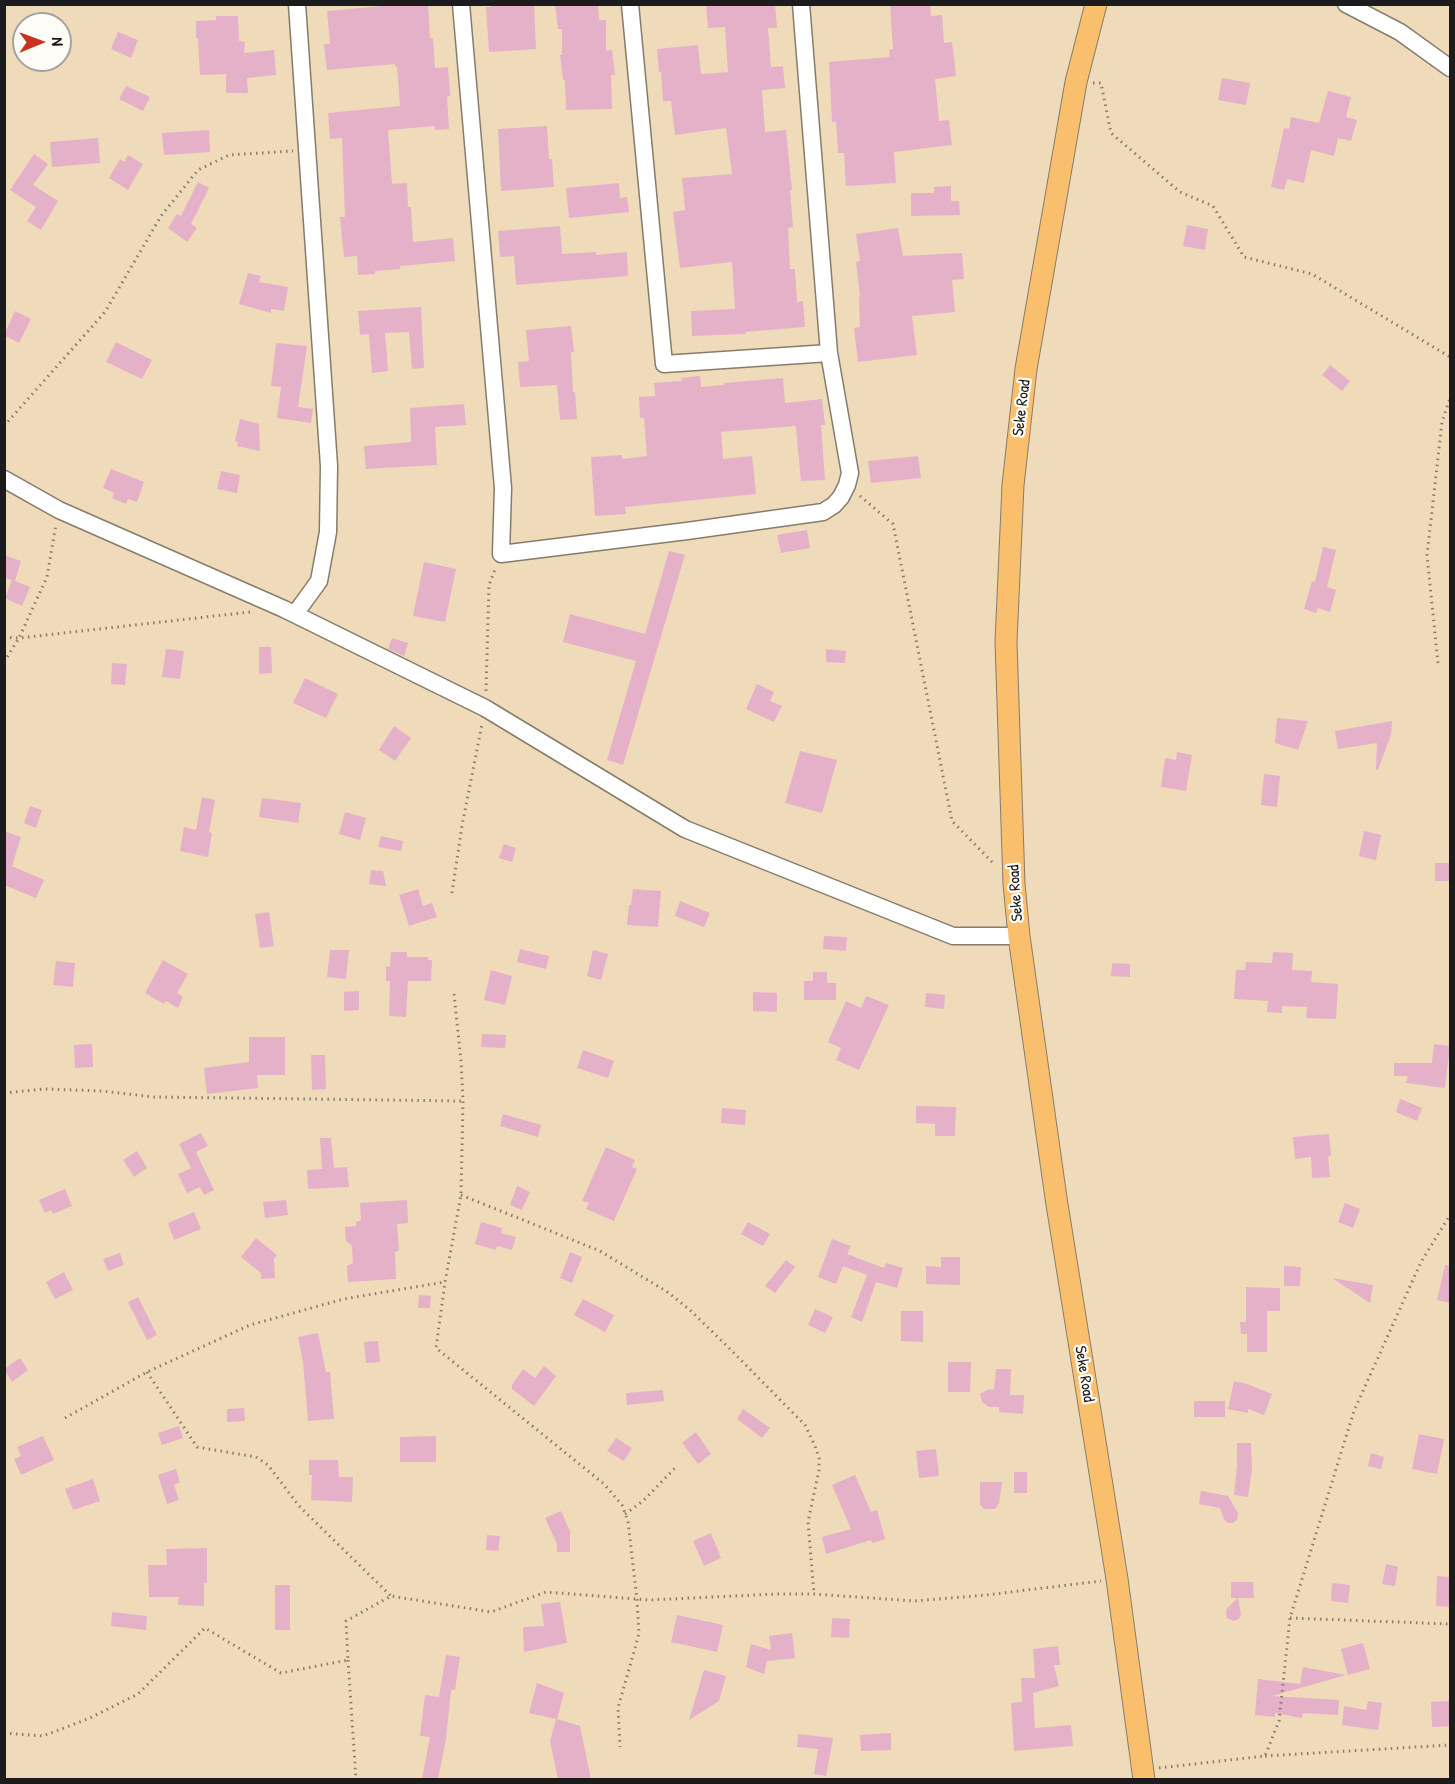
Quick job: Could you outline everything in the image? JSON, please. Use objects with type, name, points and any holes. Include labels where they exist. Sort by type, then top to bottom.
[{"type":"main road","name":"Seke Road","points":[[1096,4],[1076,82],[1026,369],[1013,485],[1006,642],[1014,884],[1019,936],[1056,1198],[1117,1579],[1143,1775]]},
{"type":"street","points":[[289,611],[319,581],[328,531],[329,466],[297,4]]},
{"type":"street","points":[[461,4],[503,488],[501,554],[823,512],[842,497],[850,473],[829,353],[801,4]]},
{"type":"street","points":[[630,4],[664,364],[829,353]]},
{"type":"street","points":[[1346,4],[1400,32],[1450,68]]},
{"type":"street","points":[[4,479],[59,510],[289,611],[485,708],[685,829],[953,936],[1019,936]]},
{"type":"path","points":[[1076,82],[1101,83],[1111,133],[1180,192],[1213,206],[1244,257],[1312,274],[1450,357]]},
{"type":"path","points":[[4,426],[105,312],[161,216],[198,170],[229,155],[307,151]]},
{"type":"path","points":[[1437,663],[1427,555],[1442,422],[1450,398]]},
{"type":"path","points":[[847,485],[893,524],[952,821],[1014,884]]},
{"type":"path","points":[[4,662],[19,638],[47,577],[59,510]]},
{"type":"path","points":[[4,637],[19,638],[289,611]]},
{"type":"path","points":[[454,994],[463,1101],[461,1195],[436,1348],[604,1484],[622,1505],[628,1521],[639,1634],[618,1708],[620,1747]]},
{"type":"path","points":[[4,1093],[45,1089],[154,1097],[463,1101]]},
{"type":"path","points":[[461,1195],[600,1251],[669,1293],[713,1333],[805,1425],[819,1458],[819,1470],[808,1522],[814,1594]]},
{"type":"path","points":[[1265,1756],[1279,1721],[1290,1618],[1354,1411],[1421,1262],[1450,1215]]},
{"type":"path","points":[[65,1418],[147,1372],[250,1325],[344,1299],[445,1282]]},
{"type":"path","points":[[147,1372],[197,1447],[256,1457],[268,1465],[299,1506],[391,1596],[491,1612],[546,1592],[637,1600],[814,1594],[915,1601],[1117,1579]]},
{"type":"path","points":[[625,1514],[643,1501],[675,1468]]},
{"type":"path","points":[[356,1779],[346,1621],[391,1596]]},
{"type":"path","points":[[1290,1618],[1450,1624]]},
{"type":"path","points":[[4,1733],[43,1736],[90,1718],[138,1694],[205,1628],[281,1673],[348,1660]]},
{"type":"path","points":[[1143,1775],[1265,1756],[1450,1745]]},
{"type":"building","points":[[381,4],[428,4],[435,68],[448,67],[449,129],[435,130],[435,126],[388,130],[392,184],[407,183],[413,242],[453,238],[455,261],[400,266],[400,269],[358,275],[357,256],[344,257],[340,217],[345,217],[342,138],[330,139],[328,113],[400,106],[397,66],[395,67],[395,64],[327,70],[324,44],[330,44],[327,11],[382,6]]},
{"type":"building","points":[[491,4],[534,4],[536,49],[489,52],[486,7],[491,7]]},
{"type":"building","points":[[555,4],[598,4],[599,20],[606,20],[606,51],[612,50],[615,75],[611,75],[612,109],[566,110],[565,80],[563,80],[560,55],[562,55],[562,29],[558,29]]},
{"type":"building","points":[[706,4],[775,4],[777,28],[768,28],[771,67],[783,66],[785,88],[762,90],[765,132],[786,130],[792,190],[790,190],[793,227],[788,228],[790,269],[795,269],[797,302],[803,301],[805,327],[745,332],[746,334],[692,336],[691,311],[735,309],[732,262],[680,268],[673,212],[685,210],[682,178],[732,174],[726,128],[675,135],[671,101],[663,101],[657,49],[698,45],[701,74],[728,72],[725,27],[708,28]]},
{"type":"building","points":[[890,4],[930,4],[931,16],[942,15],[944,43],[952,42],[956,76],[935,79],[939,121],[949,120],[952,145],[894,152],[896,183],[846,186],[844,153],[838,153],[836,122],[832,122],[829,62],[890,57],[889,50],[893,49]]},
{"type":"building","points":[[216,16],[238,16],[239,41],[245,42],[244,53],[274,50],[276,75],[247,78],[248,93],[226,93],[226,74],[200,75],[196,21],[216,20]]},
{"type":"building","points":[[118,32],[138,40],[131,58],[111,49]]},
{"type":"building","points":[[1222,78],[1250,83],[1246,105],[1218,100]]},
{"type":"building","points":[[126,86],[150,97],[143,111],[119,99]]},
{"type":"building","points":[[1328,91],[1351,97],[1346,117],[1357,120],[1351,141],[1338,138],[1334,156],[1311,150],[1304,183],[1287,179],[1284,190],[1271,187],[1284,128],[1289,129],[1291,117],[1319,123]]},
{"type":"building","points":[[547,126],[554,187],[501,191],[498,129]]},
{"type":"building","points":[[209,130],[210,152],[164,155],[162,133]]},
{"type":"building","points":[[98,138],[100,163],[52,167],[50,142]]},
{"type":"building","points":[[34,154],[48,164],[33,185],[58,201],[41,230],[27,221],[36,207],[10,190]]},
{"type":"building","points":[[128,155],[143,164],[128,190],[109,178],[120,159],[124,162]]},
{"type":"building","points":[[198,182],[209,188],[191,224],[197,228],[187,242],[168,228],[177,214],[181,216]]},
{"type":"building","points":[[619,183],[620,198],[627,197],[629,212],[569,218],[566,188]]},
{"type":"building","points":[[951,186],[951,201],[959,201],[960,215],[911,216],[911,193],[934,193],[934,187]]},
{"type":"building","points":[[1187,225],[1208,229],[1205,250],[1183,246]]},
{"type":"building","points":[[560,226],[562,254],[596,252],[596,255],[627,252],[628,276],[516,285],[514,256],[500,257],[498,231]]},
{"type":"building","points":[[898,228],[903,256],[962,253],[964,279],[952,280],[955,312],[912,316],[917,355],[858,362],[854,328],[860,327],[860,297],[856,262],[860,261],[856,234]]},
{"type":"building","points":[[248,273],[261,276],[259,282],[288,287],[284,311],[271,309],[271,313],[239,304]]},
{"type":"building","points":[[421,307],[424,368],[412,369],[409,332],[385,333],[388,371],[372,373],[369,334],[360,335],[358,311]]},
{"type":"building","points":[[15,311],[31,319],[19,343],[4,335]]},
{"type":"building","points":[[571,326],[574,352],[571,352],[573,392],[575,392],[577,419],[560,420],[557,385],[520,387],[518,362],[529,361],[526,330]]},
{"type":"building","points":[[116,342],[152,360],[142,379],[106,362]]},
{"type":"building","points":[[276,343],[307,346],[298,407],[313,409],[311,423],[277,418],[281,387],[271,386]]},
{"type":"building","points":[[1330,365],[1350,381],[1342,391],[1322,375]]},
{"type":"building","points":[[700,376],[701,387],[783,378],[785,403],[822,399],[825,425],[821,425],[825,480],[801,481],[795,426],[721,432],[723,459],[752,456],[756,494],[625,507],[626,514],[595,516],[591,457],[622,455],[622,459],[647,456],[644,418],[640,418],[639,397],[655,396],[654,383],[682,381],[681,378]]},
{"type":"building","points":[[464,404],[466,425],[435,427],[437,465],[366,469],[364,446],[411,442],[410,408]]},
{"type":"building","points":[[240,419],[259,424],[260,451],[237,446],[238,442],[235,441]]},
{"type":"building","points":[[918,456],[921,478],[871,483],[868,461]]},
{"type":"building","points":[[111,469],[144,482],[137,502],[128,499],[126,504],[112,498],[114,493],[103,488]]},
{"type":"building","points":[[221,471],[240,475],[237,493],[217,489]]},
{"type":"building","points":[[807,530],[810,548],[781,553],[777,535]]},
{"type":"building","points":[[1323,547],[1336,550],[1327,587],[1336,590],[1330,612],[1318,608],[1316,613],[1304,609],[1312,581],[1315,582]]},
{"type":"building","points":[[669,551],[685,555],[623,765],[607,760],[636,661],[563,642],[570,614],[645,634]]},
{"type":"building","points":[[4,555],[21,561],[15,581],[30,587],[22,606],[5,598],[12,580],[4,578]]},
{"type":"building","points":[[424,562],[456,569],[445,622],[413,616]]},
{"type":"building","points":[[392,638],[408,643],[404,656],[388,649]]},
{"type":"building","points":[[259,647],[271,647],[272,673],[259,674]]},
{"type":"building","points":[[166,649],[184,651],[180,679],[162,677]]},
{"type":"building","points":[[826,649],[846,651],[845,663],[826,662]]},
{"type":"building","points":[[112,663],[127,664],[125,685],[111,684]]},
{"type":"building","points":[[305,678],[338,694],[326,718],[293,703]]},
{"type":"building","points":[[757,684],[774,692],[770,701],[782,706],[774,722],[746,709]]},
{"type":"building","points":[[1277,718],[1308,721],[1298,750],[1275,743]]},
{"type":"building","points":[[1392,721],[1391,735],[1378,770],[1376,769],[1377,743],[1338,749],[1335,731]]},
{"type":"building","points":[[394,726],[411,738],[395,761],[379,750]]},
{"type":"building","points":[[800,751],[837,760],[822,813],[785,803]]},
{"type":"building","points":[[1177,752],[1192,755],[1186,791],[1161,787],[1165,758],[1176,760]]},
{"type":"building","points":[[1264,774],[1280,776],[1277,807],[1261,805]]},
{"type":"building","points":[[202,797],[215,800],[209,832],[212,833],[208,857],[180,851],[184,827],[196,830]]},
{"type":"building","points":[[262,798],[301,803],[298,823],[259,817]]},
{"type":"building","points":[[30,806],[42,810],[36,828],[24,823]]},
{"type":"building","points":[[345,812],[366,818],[360,840],[339,834]]},
{"type":"building","points":[[4,831],[21,837],[12,866],[44,880],[36,898],[4,885]]},
{"type":"building","points":[[1364,831],[1381,835],[1376,860],[1359,856]]},
{"type":"building","points":[[381,836],[403,841],[401,851],[378,847]]},
{"type":"building","points":[[504,844],[516,848],[512,862],[499,858]]},
{"type":"building","points":[[1435,863],[1450,863],[1450,881],[1435,881]]},
{"type":"building","points":[[371,870],[383,871],[386,886],[369,884]]},
{"type":"building","points":[[418,889],[423,906],[432,903],[437,917],[409,926],[399,895]]},
{"type":"building","points":[[633,889],[661,891],[658,927],[627,925]]},
{"type":"building","points":[[680,901],[710,913],[704,927],[675,916]]},
{"type":"building","points":[[269,912],[274,946],[260,948],[255,914]]},
{"type":"building","points":[[824,936],[847,937],[846,951],[823,949]]},
{"type":"building","points":[[520,949],[549,956],[546,969],[517,962]]},
{"type":"building","points":[[330,950],[349,950],[346,979],[327,977]]},
{"type":"building","points":[[593,950],[608,954],[601,980],[587,976]]},
{"type":"building","points":[[391,952],[407,952],[407,957],[428,957],[428,960],[432,960],[431,981],[408,981],[406,1017],[389,1016],[390,981],[386,981],[386,966],[390,967]]},
{"type":"building","points":[[1273,952],[1293,953],[1292,970],[1312,971],[1311,982],[1338,984],[1336,1019],[1306,1018],[1307,1007],[1282,1006],[1282,1013],[1267,1012],[1268,1001],[1234,999],[1236,970],[1245,970],[1246,962],[1272,963]]},
{"type":"building","points":[[163,960],[188,974],[177,993],[183,997],[178,1008],[166,1001],[164,1004],[145,993]]},
{"type":"building","points":[[56,961],[75,963],[73,987],[53,985]]},
{"type":"building","points":[[1112,963],[1130,964],[1130,977],[1111,976]]},
{"type":"building","points":[[491,970],[512,976],[505,1005],[484,1000]]},
{"type":"building","points":[[813,972],[827,972],[827,983],[836,983],[836,1000],[804,1000],[804,981],[813,981]]},
{"type":"building","points":[[359,991],[359,1010],[344,1011],[344,992]]},
{"type":"building","points":[[753,992],[777,993],[777,1012],[753,1011]]},
{"type":"building","points":[[926,993],[945,995],[944,1009],[925,1007]]},
{"type":"building","points":[[866,996],[889,1005],[859,1070],[836,1060],[841,1048],[828,1042],[846,1001],[861,1008]]},
{"type":"building","points":[[482,1034],[506,1035],[505,1048],[481,1047]]},
{"type":"building","points":[[249,1037],[285,1037],[285,1075],[257,1075],[258,1088],[207,1094],[204,1068],[249,1062]]},
{"type":"building","points":[[92,1044],[93,1067],[75,1068],[74,1045]]},
{"type":"building","points":[[1434,1044],[1450,1046],[1445,1088],[1406,1083],[1408,1076],[1394,1076],[1394,1063],[1432,1063]]},
{"type":"building","points":[[583,1050],[614,1061],[608,1078],[577,1068]]},
{"type":"building","points":[[311,1055],[325,1055],[326,1089],[312,1090]]},
{"type":"building","points":[[1400,1099],[1422,1108],[1417,1121],[1396,1112]]},
{"type":"building","points":[[916,1106],[956,1107],[955,1136],[935,1136],[935,1124],[916,1123]]},
{"type":"building","points":[[722,1108],[746,1110],[745,1125],[721,1123]]},
{"type":"building","points":[[503,1114],[541,1125],[538,1137],[500,1126]]},
{"type":"building","points":[[201,1133],[208,1146],[196,1152],[214,1190],[204,1195],[200,1187],[187,1193],[178,1174],[191,1168],[179,1144]]},
{"type":"building","points":[[1329,1134],[1330,1177],[1312,1178],[1311,1157],[1295,1159],[1293,1137]]},
{"type":"building","points":[[320,1138],[331,1138],[334,1168],[347,1167],[349,1187],[308,1189],[307,1170],[322,1169]]},
{"type":"building","points":[[606,1147],[635,1160],[632,1167],[637,1169],[614,1221],[586,1209],[589,1203],[582,1201]]},
{"type":"building","points":[[137,1151],[147,1168],[134,1177],[123,1160]]},
{"type":"building","points":[[517,1186],[530,1192],[522,1210],[510,1205]]},
{"type":"building","points":[[65,1189],[72,1206],[53,1214],[51,1210],[45,1213],[39,1200]]},
{"type":"building","points":[[286,1200],[288,1215],[265,1218],[263,1202]]},
{"type":"building","points":[[407,1200],[408,1223],[397,1224],[399,1251],[395,1252],[396,1279],[348,1282],[347,1266],[353,1263],[352,1246],[346,1241],[345,1227],[356,1226],[356,1222],[361,1220],[360,1203]]},
{"type":"building","points":[[1345,1203],[1360,1209],[1353,1228],[1338,1222]]},
{"type":"building","points":[[194,1212],[201,1229],[174,1240],[168,1223]]},
{"type":"building","points":[[481,1222],[502,1228],[501,1233],[516,1237],[512,1250],[497,1246],[496,1250],[475,1244]]},
{"type":"building","points":[[748,1222],[770,1234],[763,1246],[741,1234]]},
{"type":"building","points":[[256,1238],[277,1255],[274,1259],[275,1278],[261,1279],[261,1273],[241,1257]]},
{"type":"building","points":[[832,1239],[851,1246],[847,1254],[884,1268],[886,1263],[903,1268],[897,1288],[876,1282],[862,1322],[851,1317],[867,1275],[843,1266],[836,1284],[818,1277]]},
{"type":"building","points":[[570,1252],[582,1257],[572,1283],[560,1278]]},
{"type":"building","points":[[120,1253],[124,1265],[108,1271],[103,1259]]},
{"type":"building","points":[[941,1257],[960,1257],[960,1285],[926,1284],[926,1266],[941,1267]]},
{"type":"building","points":[[786,1260],[795,1267],[775,1293],[765,1286]]},
{"type":"building","points":[[1445,1265],[1450,1266],[1450,1303],[1437,1300]]},
{"type":"building","points":[[1284,1266],[1301,1267],[1300,1286],[1284,1286]]},
{"type":"building","points":[[64,1272],[73,1290],[55,1299],[46,1282]]},
{"type":"building","points":[[1332,1278],[1373,1285],[1370,1303]]},
{"type":"building","points":[[1246,1287],[1280,1288],[1280,1311],[1267,1311],[1267,1352],[1247,1352],[1247,1334],[1241,1334],[1240,1322],[1246,1322]]},
{"type":"building","points":[[419,1295],[431,1296],[430,1308],[418,1308]]},
{"type":"building","points":[[138,1297],[157,1335],[147,1340],[128,1302]]},
{"type":"building","points":[[583,1299],[614,1315],[605,1332],[574,1315]]},
{"type":"building","points":[[815,1309],[833,1317],[825,1333],[808,1325]]},
{"type":"building","points":[[901,1311],[923,1311],[923,1342],[901,1341]]},
{"type":"building","points":[[318,1333],[326,1372],[330,1372],[334,1419],[308,1421],[303,1362],[298,1337]]},
{"type":"building","points":[[378,1341],[380,1362],[366,1363],[364,1342]]},
{"type":"building","points":[[20,1358],[28,1370],[12,1382],[4,1369]]},
{"type":"building","points":[[948,1362],[971,1362],[970,1392],[948,1392]]},
{"type":"building","points":[[544,1366],[556,1376],[534,1406],[512,1389],[512,1385],[523,1369],[535,1378]]},
{"type":"building","points":[[996,1369],[1011,1369],[1010,1395],[1024,1395],[1023,1414],[999,1412],[999,1407],[989,1407],[982,1402],[980,1394],[994,1389]]},
{"type":"building","points":[[1234,1381],[1272,1394],[1264,1415],[1248,1409],[1248,1413],[1228,1409]]},
{"type":"building","points":[[663,1390],[664,1401],[627,1405],[626,1393]]},
{"type":"building","points":[[1194,1401],[1225,1401],[1225,1417],[1194,1417]]},
{"type":"building","points":[[244,1408],[245,1421],[227,1422],[227,1409]]},
{"type":"building","points":[[743,1409],[770,1428],[762,1438],[737,1419]]},
{"type":"building","points":[[179,1426],[183,1438],[162,1445],[158,1433]]},
{"type":"building","points":[[696,1432],[711,1454],[698,1464],[682,1443]]},
{"type":"building","points":[[1419,1434],[1444,1439],[1437,1474],[1412,1469]]},
{"type":"building","points":[[43,1436],[54,1460],[21,1475],[14,1459],[21,1456],[17,1447]]},
{"type":"building","points":[[436,1436],[436,1462],[400,1462],[400,1437]]},
{"type":"building","points":[[616,1438],[632,1448],[624,1461],[607,1451]]},
{"type":"building","points":[[1237,1443],[1251,1443],[1252,1468],[1248,1497],[1234,1495]]},
{"type":"building","points":[[936,1449],[939,1476],[919,1478],[916,1451]]},
{"type":"building","points":[[1371,1453],[1384,1457],[1381,1469],[1368,1466]]},
{"type":"building","points":[[309,1460],[338,1460],[339,1477],[353,1477],[352,1502],[311,1500],[312,1475],[309,1475]]},
{"type":"building","points":[[176,1469],[180,1482],[174,1485],[179,1500],[167,1504],[158,1475]]},
{"type":"building","points":[[1014,1472],[1027,1472],[1027,1493],[1014,1493]]},
{"type":"building","points":[[855,1475],[871,1512],[877,1510],[885,1539],[872,1543],[871,1540],[826,1554],[822,1537],[851,1529],[832,1485]]},
{"type":"building","points":[[93,1479],[100,1501],[73,1510],[65,1489]]},
{"type":"building","points":[[980,1482],[1002,1482],[999,1503],[995,1509],[985,1509],[980,1505]]},
{"type":"building","points":[[1201,1491],[1228,1496],[1238,1513],[1237,1520],[1228,1523],[1220,1508],[1199,1504]]},
{"type":"building","points":[[561,1511],[570,1531],[570,1552],[557,1552],[557,1544],[545,1518]]},
{"type":"building","points":[[711,1533],[721,1558],[704,1566],[693,1541]]},
{"type":"building","points":[[487,1535],[500,1536],[498,1551],[486,1550]]},
{"type":"building","points":[[207,1548],[207,1583],[204,1583],[204,1606],[178,1605],[179,1597],[149,1597],[148,1565],[167,1565],[166,1549]]},
{"type":"building","points":[[1386,1564],[1398,1567],[1395,1586],[1382,1584]]},
{"type":"building","points":[[1437,1576],[1450,1577],[1450,1607],[1436,1606]]},
{"type":"building","points":[[1231,1582],[1253,1582],[1254,1598],[1231,1598]]},
{"type":"building","points":[[1332,1583],[1350,1585],[1348,1603],[1331,1601]]},
{"type":"building","points":[[275,1585],[290,1585],[290,1630],[275,1630]]},
{"type":"building","points":[[1238,1598],[1241,1614],[1239,1619],[1234,1621],[1227,1618],[1226,1613],[1227,1608]]},
{"type":"building","points":[[560,1602],[567,1643],[524,1652],[523,1627],[544,1626],[541,1604]]},
{"type":"building","points":[[112,1612],[147,1616],[146,1630],[111,1626]]},
{"type":"building","points":[[677,1615],[723,1625],[717,1652],[671,1642]]},
{"type":"building","points":[[832,1618],[850,1619],[849,1638],[831,1637]]},
{"type":"building","points":[[792,1633],[796,1658],[767,1661],[764,1674],[746,1667],[751,1644],[771,1650],[769,1636]]},
{"type":"building","points":[[1363,1643],[1370,1669],[1348,1675],[1341,1649]]},
{"type":"building","points":[[1058,1646],[1060,1665],[1054,1665],[1059,1686],[1033,1693],[1035,1728],[1071,1725],[1073,1746],[1014,1751],[1011,1703],[1022,1702],[1021,1678],[1035,1678],[1033,1649]]},
{"type":"building","points":[[446,1655],[460,1657],[455,1690],[451,1690],[446,1739],[438,1779],[422,1779],[430,1737],[420,1736],[425,1695],[439,1697]]},
{"type":"building","points":[[1303,1667],[1346,1675],[1272,1696],[1339,1700],[1338,1715],[1303,1713],[1302,1718],[1275,1713],[1275,1717],[1255,1715],[1258,1679],[1300,1684]]},
{"type":"building","points":[[704,1670],[726,1676],[719,1701],[689,1720]]},
{"type":"building","points":[[537,1683],[564,1693],[557,1719],[580,1726],[591,1779],[558,1779],[550,1741],[556,1719],[529,1713]]},
{"type":"building","points":[[1368,1701],[1382,1703],[1378,1730],[1342,1725],[1344,1706],[1366,1710]]},
{"type":"building","points":[[1450,1701],[1450,1726],[1432,1727],[1431,1702]]},
{"type":"building","points":[[891,1733],[891,1750],[861,1751],[860,1735]]},
{"type":"building","points":[[798,1734],[833,1738],[826,1776],[814,1774],[818,1749],[797,1747]]}]
